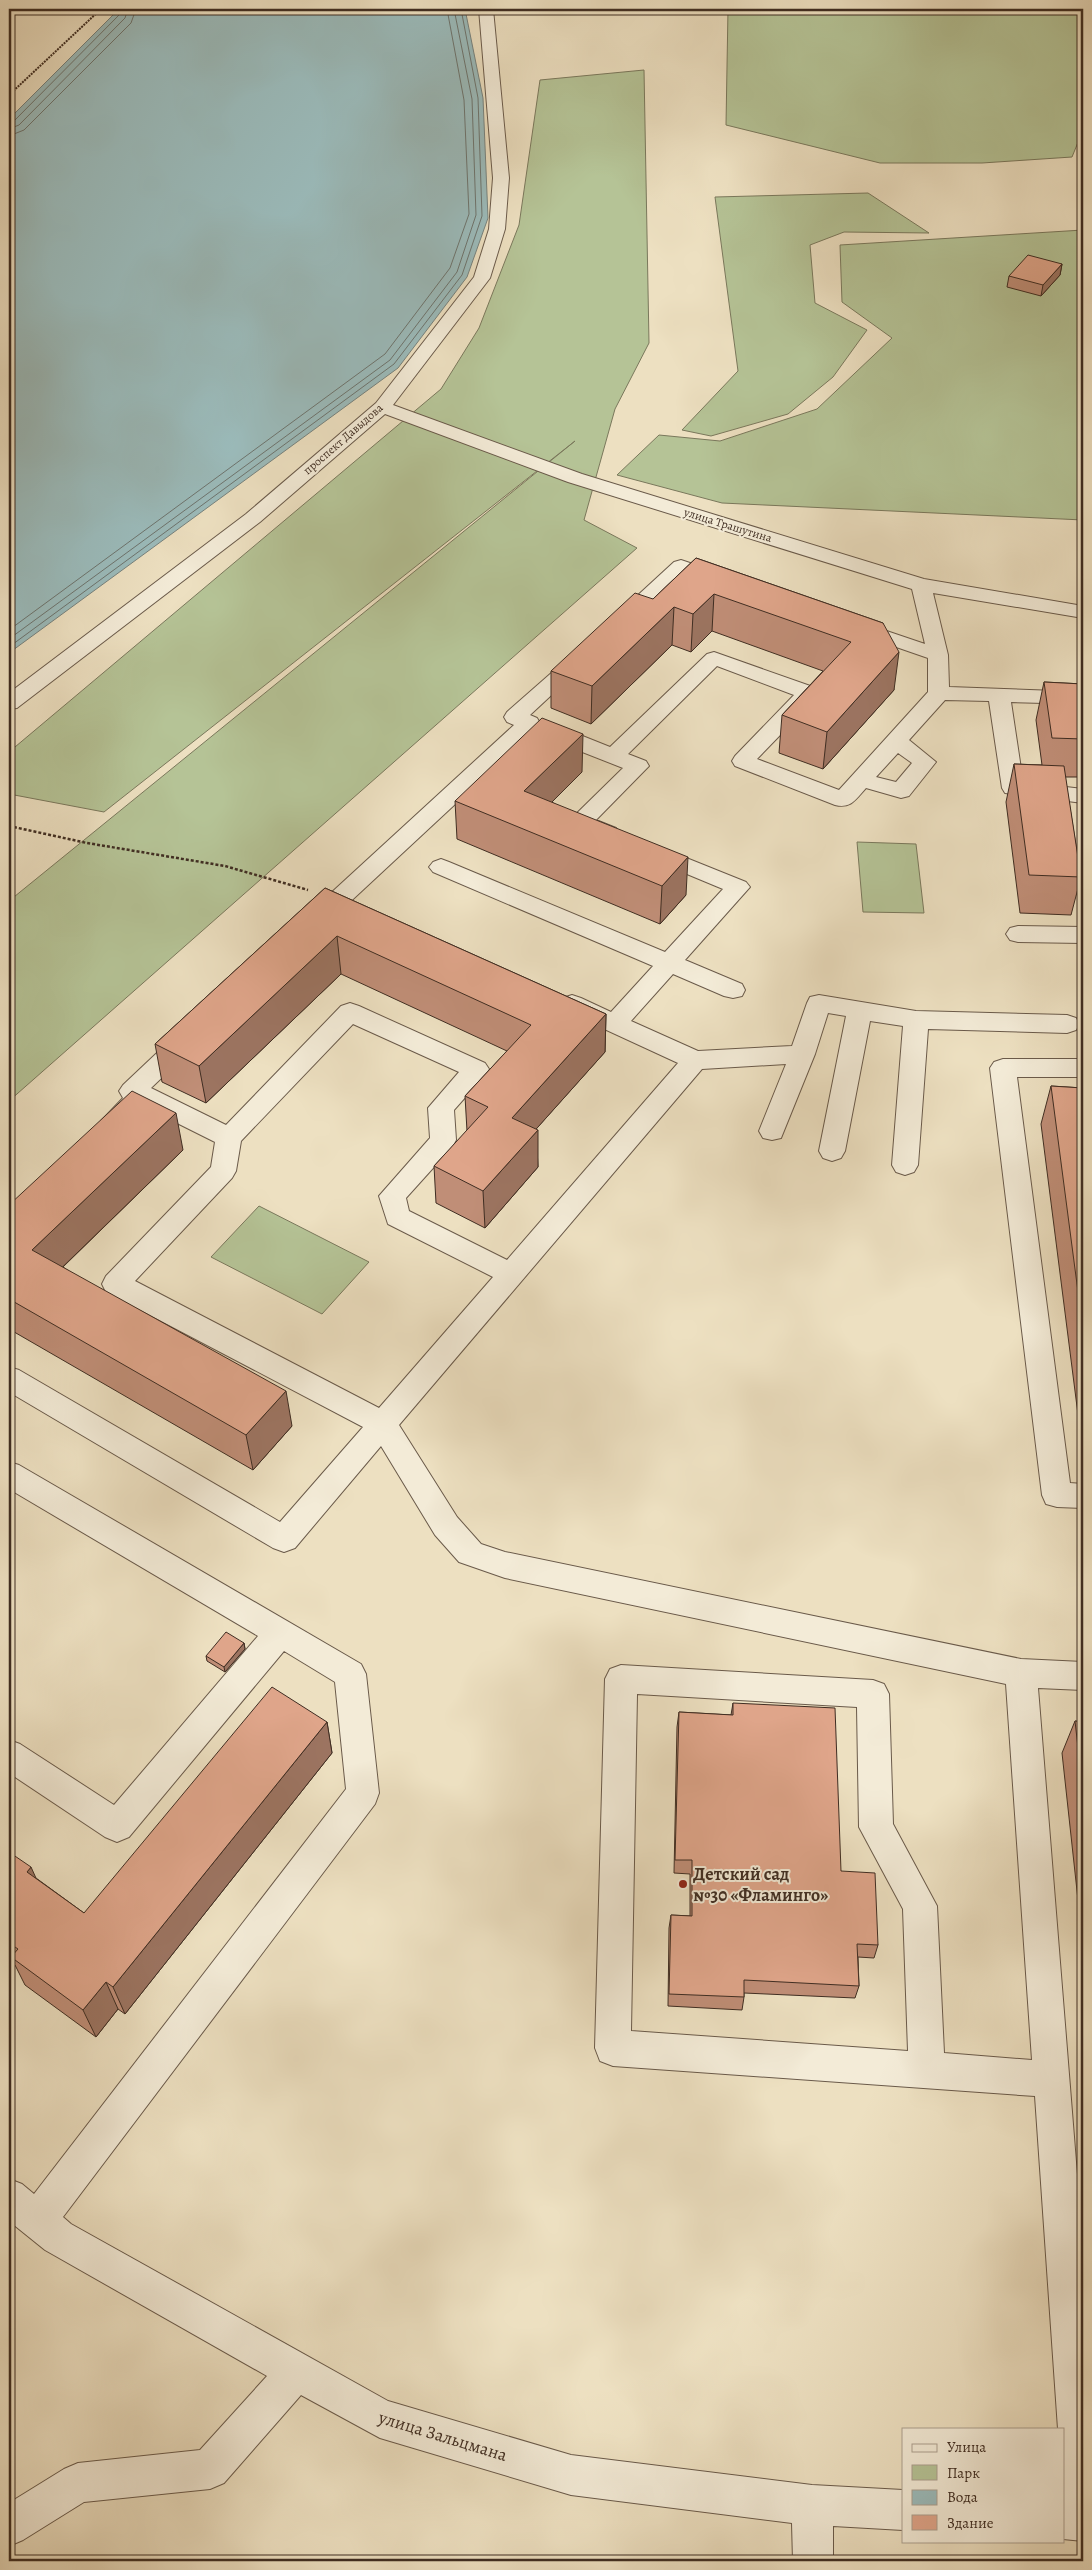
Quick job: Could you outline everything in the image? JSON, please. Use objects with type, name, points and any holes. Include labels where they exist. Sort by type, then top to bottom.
[{"type":"street","name":"проспект Давыдова","points":[[9,703],[253,518],[382,407],[482,278],[497,229],[501,178],[486,9]]},
{"type":"street","name":"улица Трашутина","points":[[382,407],[575,478],[921,585],[1083,612]]},
{"type":"street","points":[[615,1023],[738,887],[581,822],[638,766],[515,717],[681,566],[736,585]]},
{"type":"street","points":[[613,756],[714,658],[808,694],[743,762],[843,800],[939,693],[938,655],[921,585]]},
{"type":"street","points":[[837,620],[938,655]]},
{"type":"street","points":[[939,693],[1083,698]]},
{"type":"street","points":[[999,694],[1013,788],[1083,796]]},
{"type":"street","points":[[296,938],[529,723]]},
{"type":"street","points":[[862,780],[901,791],[925,762],[896,741]]},
{"type":"street","points":[[441,867],[733,990]]},
{"type":"street","points":[[339,899],[366,911]]},
{"type":"street","points":[[1018,934],[1083,935]]},
{"type":"street","points":[[553,995],[695,1060],[802,1054]]},
{"type":"street","points":[[772,1131],[802,1054],[819,1003],[916,1020],[1067,1024]]},
{"type":"street","points":[[832,1151],[860,1010]]},
{"type":"street","points":[[511,1274],[397,1217],[392,1196],[443,1140],[442,1108],[476,1070],[350,1012],[229,1138],[223,1171],[116,1284],[383,1424],[446,1526],[470,1552],[505,1565],[1021,1673],[1083,1676]]},
{"type":"street","points":[[905,1166],[916,1020]]},
{"type":"street","points":[[203,1024],[132,1090],[229,1138]]},
{"type":"street","points":[[9,1378],[284,1539],[695,1060]]},
{"type":"street","points":[[1083,1068],[1003,1068],[1057,1495],[1083,1496]]},
{"type":"street","points":[[100,1134],[142,1095]]},
{"type":"street","points":[[9,1474],[350,1674],[363,1793],[23,2208]]},
{"type":"street","points":[[9,1755],[117,1826],[280,1633]]},
{"type":"street","points":[[1021,1673],[1052,2079],[1080,2396],[1083,2495]]},
{"type":"street","points":[[927,2070],[920,1906],[876,1827],[873,1694],[621,1679],[613,2048],[1052,2079]]},
{"type":"street","name":"улица Зальцмана","points":[[23,2208],[58,2237],[380,2418],[571,2475],[812,2505],[902,2510]]},
{"type":"street","points":[[9,2526],[78,2483],[210,2469],[297,2371]]},
{"type":"street","points":[[812,2505],[813,2561]]},
{"type":"street","points":[[1064,2519],[1083,2520]]},
{"type":"path","points":[[9,95],[101,9]]},
{"type":"path","points":[[1076,9],[1083,11]]},
{"type":"path","points":[[9,826],[87,843],[225,866],[339,899]]},
{"type":"green space","points":[[728,9],[1083,9],[1083,130],[1072,157],[982,163],[880,163],[726,125]]},
{"type":"green space","points":[[644,70],[649,343],[615,409],[584,520],[637,548],[9,1101],[9,901],[575,441],[104,812],[9,794],[9,752],[441,389],[479,328],[519,225],[540,80]]},
{"type":"green space","points":[[868,193],[929,233],[844,232],[810,245],[815,303],[867,330],[833,377],[788,414],[711,436],[682,430],[738,371],[715,197]]},
{"type":"green space","points":[[1083,230],[1083,520],[722,503],[617,475],[659,435],[720,441],[817,409],[892,338],[842,302],[840,245]]},
{"type":"green space","points":[[857,842],[916,844],[924,913],[863,912]]},
{"type":"green space","points":[[259,1206],[369,1262],[322,1314],[211,1257]]},
{"type":"water","points":[[119,9],[465,9],[483,98],[488,218],[467,277],[398,368],[9,653],[9,119]]},
{"type":"building","points":[[1028,255],[1062,264],[1043,285],[1009,276]]},
{"type":"building","points":[[696,558],[883,623],[899,652],[827,732],[782,715],[851,642],[714,594],[693,614],[674,607],[592,686],[551,671],[635,593],[653,599]]},
{"type":"building","points":[[1044,682],[1083,684],[1083,739],[1052,738]]},
{"type":"building","points":[[542,718],[583,734],[524,791],[688,857],[662,886],[455,801]]},
{"type":"building","points":[[1014,764],[1064,766],[1081,877],[1029,875]]},
{"type":"building","points":[[325,888],[606,1014],[512,1118],[538,1130],[483,1191],[434,1166],[488,1107],[465,1096],[531,1025],[337,936],[199,1066],[155,1044]]},
{"type":"building","points":[[1051,1086],[1083,1088],[1083,1330]]},
{"type":"building","points":[[132,1091],[176,1113],[32,1250],[286,1391],[246,1435],[9,1299],[9,1205]]},
{"type":"building","points":[[226,1632],[244,1643],[224,1667],[206,1656]]},
{"type":"building","points":[[272,1687],[327,1722],[113,1987],[106,1982],[83,2010],[11,1957],[18,1949],[9,1943],[9,1852],[31,1867],[27,1872],[84,1913]]},
{"type":"building","points":[[733,1703],[835,1708],[841,1871],[875,1873],[878,1945],[857,1944],[859,1986],[744,1980],[744,1997],[669,1994],[671,1915],[692,1916],[692,1860],[675,1860],[679,1712],[733,1715]]},
{"type":"building","points":[[1075,1721],[1083,1722],[1083,1792]]},
{"type":"place","name":"Детский сад №30 «Фламинго»","points":[[683,1884]]}]
